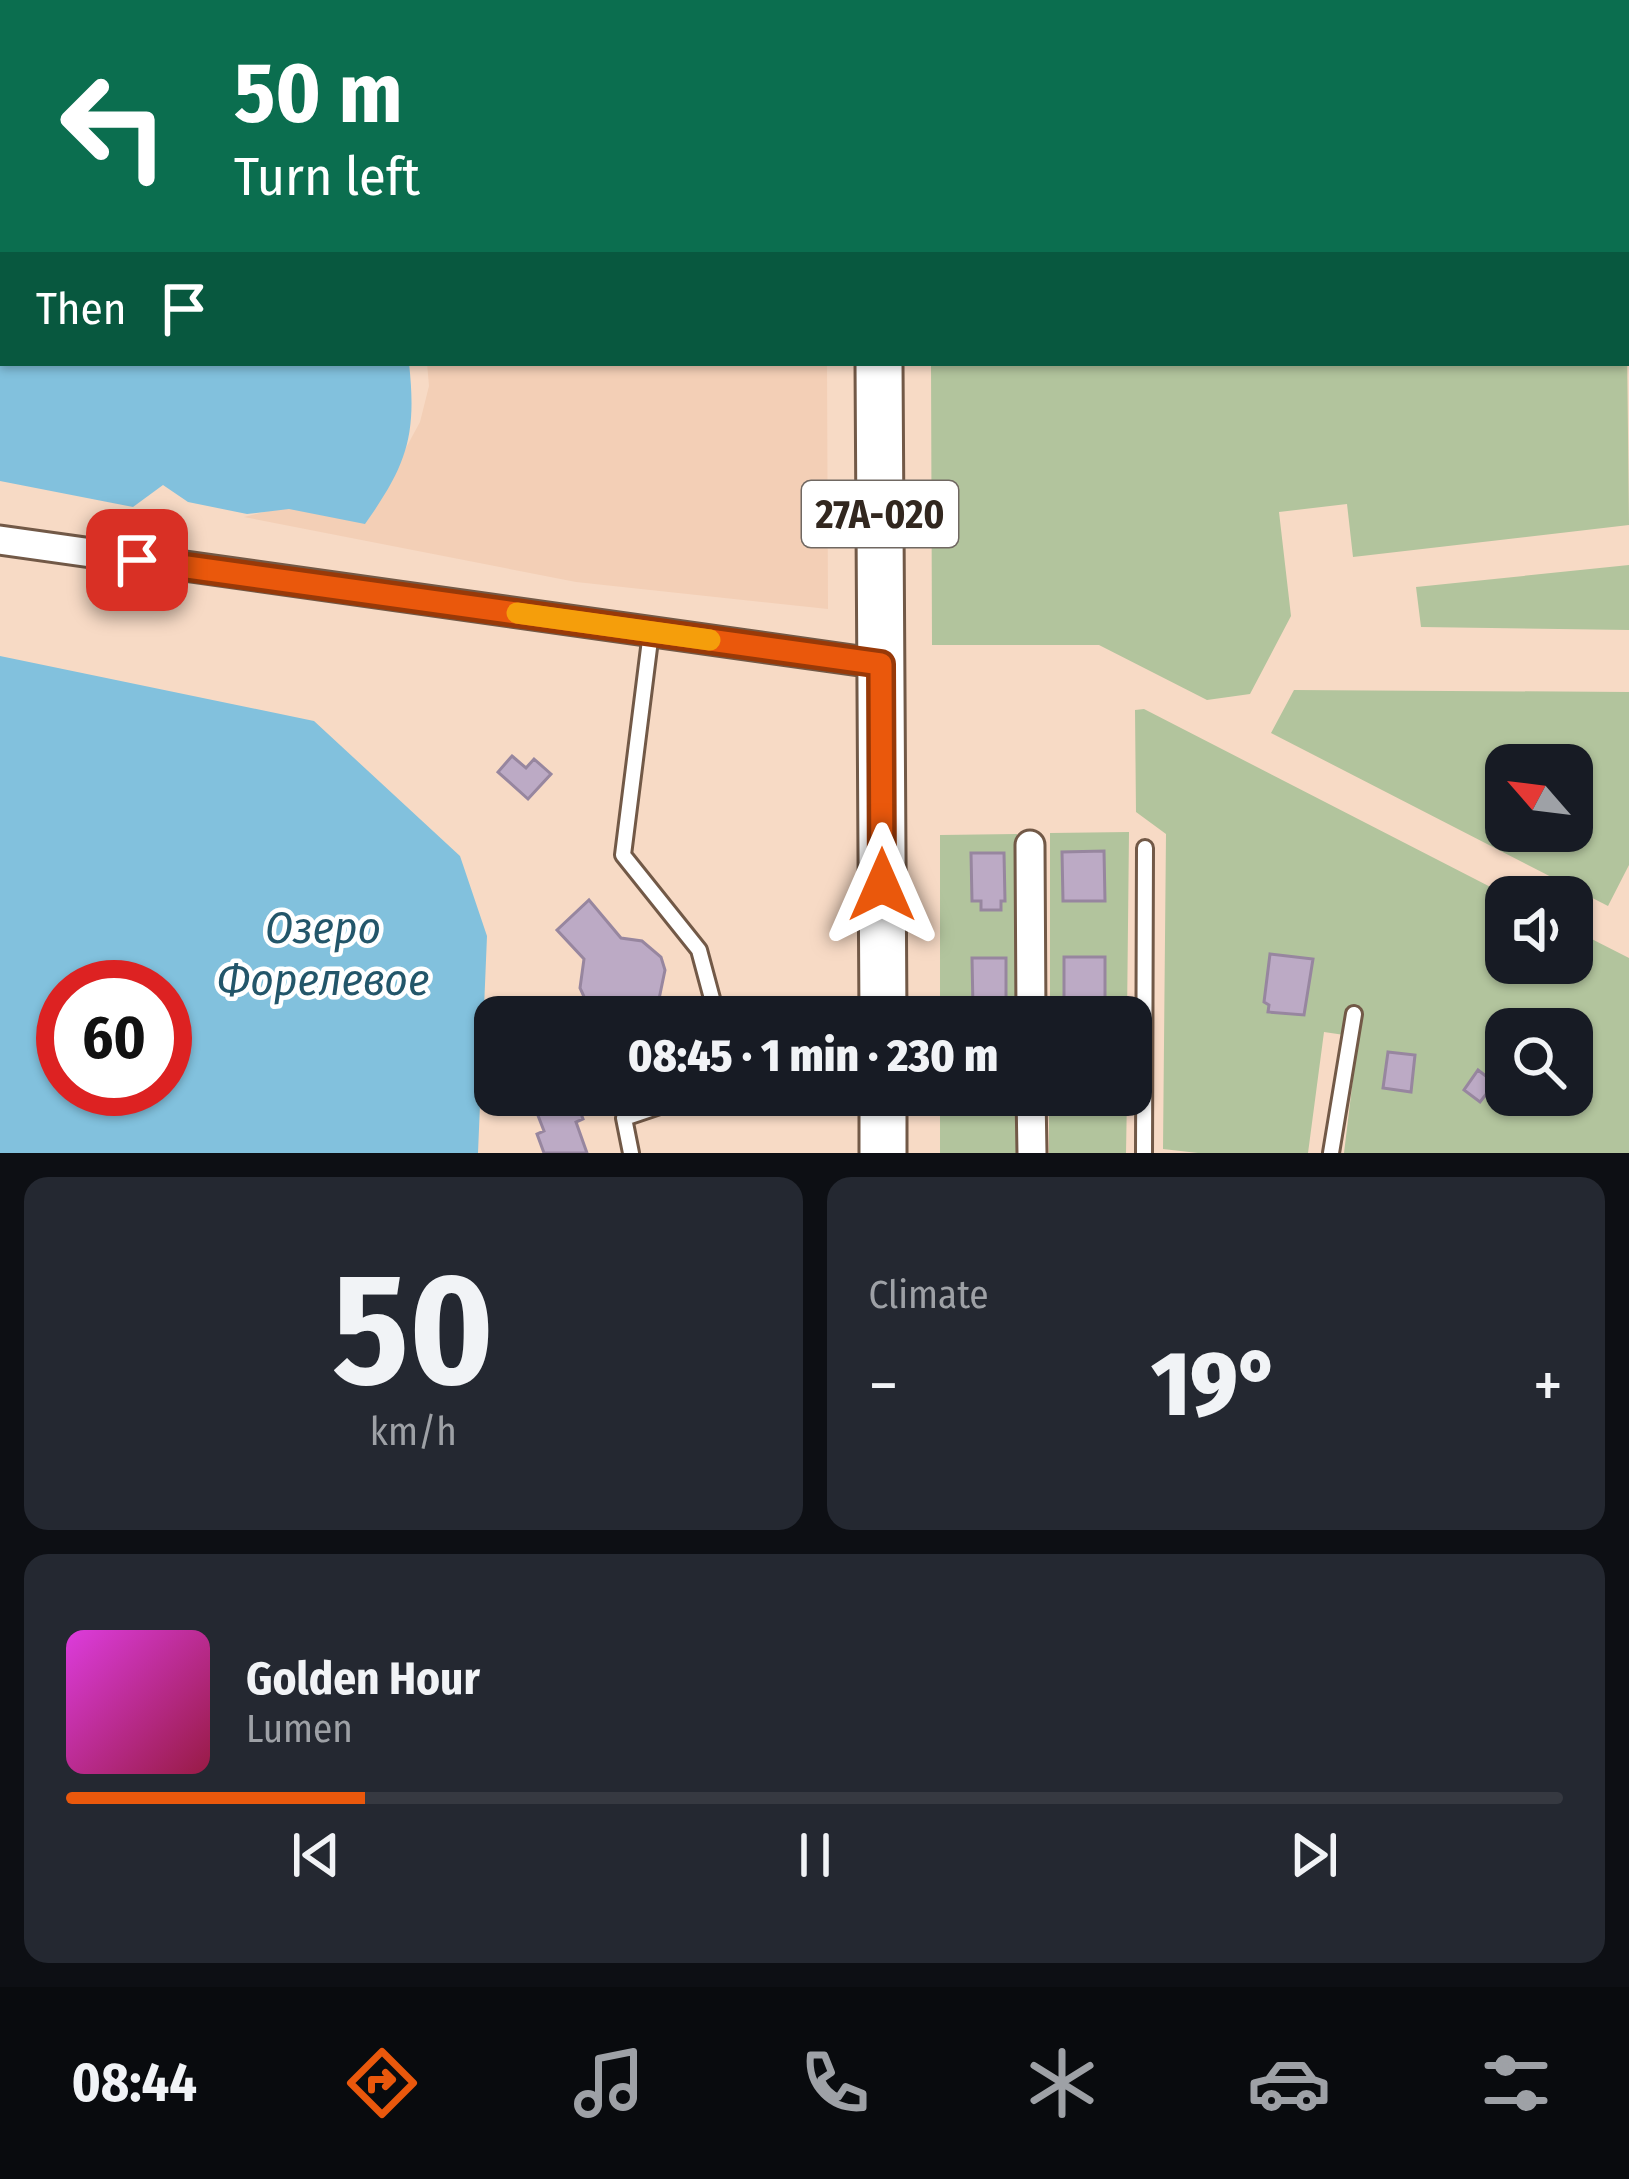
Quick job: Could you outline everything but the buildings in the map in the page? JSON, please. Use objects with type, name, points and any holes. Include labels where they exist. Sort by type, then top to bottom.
[{"type":"main road","name":"27А-020","points":[[879,366],[883,996]]},
{"type":"main road","points":[[883,1116],[883,1153]]},
{"type":"street","points":[[0,540],[881,664]]},
{"type":"street","points":[[1030,845],[1031,996]]},
{"type":"street","points":[[1031,1116],[1032,1153]]},
{"type":"lane","points":[[651,632],[623,855],[699,950],[711,996]]},
{"type":"lane","points":[[1144,848],[1144,1153]]},
{"type":"lane","points":[[1331,1153],[1354,1014]]},
{"type":"lane","points":[[630,1116],[624,1118],[632,1153]]},
{"type":"shaded area","points":[[427,366],[827,366],[828,609],[576,582],[244,517],[382,492],[420,422],[429,386]]},
{"type":"green space","points":[[931,366],[1627,366],[1629,525],[1353,557],[1347,504],[1279,512],[1291,616],[1250,694],[1207,700],[1099,645],[932,645]]},
{"type":"green space","points":[[1629,565],[1629,630],[1421,627],[1416,587]]},
{"type":"green space","points":[[1294,690],[1629,692],[1629,865],[1608,906],[1593,898],[1593,876],[1550,876],[1503,852],[1593,852],[1593,744],[1485,744],[1485,843],[1271,733]]},
{"type":"green space","points":[[1144,709],[1485,884],[1485,984],[1593,984],[1593,940],[1629,958],[1629,1153],[1344,1153],[1358,1037],[1324,1032],[1308,1153],[1163,1149],[1166,834],[1136,812],[1135,710]]},
{"type":"green space","points":[[1129,832],[1127,996],[1050,996],[1050,833]]},
{"type":"green space","points":[[1017,834],[1017,996],[940,996],[940,835]]},
{"type":"green space","points":[[940,1116],[1017,1116],[1017,1153],[940,1153]]},
{"type":"green space","points":[[1049,1116],[1127,1116],[1126,1153],[1049,1153]]},
{"type":"water","points":[[0,366],[409,366],[406,449],[391,484],[365,524],[289,509],[247,514],[188,502],[163,485],[133,507],[0,481]]},
{"type":"water","name":"Озеро Форелевое","points":[[0,656],[314,721],[460,856],[487,936],[485,996],[474,996],[478,1153],[0,1153]]},
{"type":"slow traffic","points":[[517,613],[710,640]]},
{"type":"route","points":[[137,560],[881,664],[882,885]]}]
